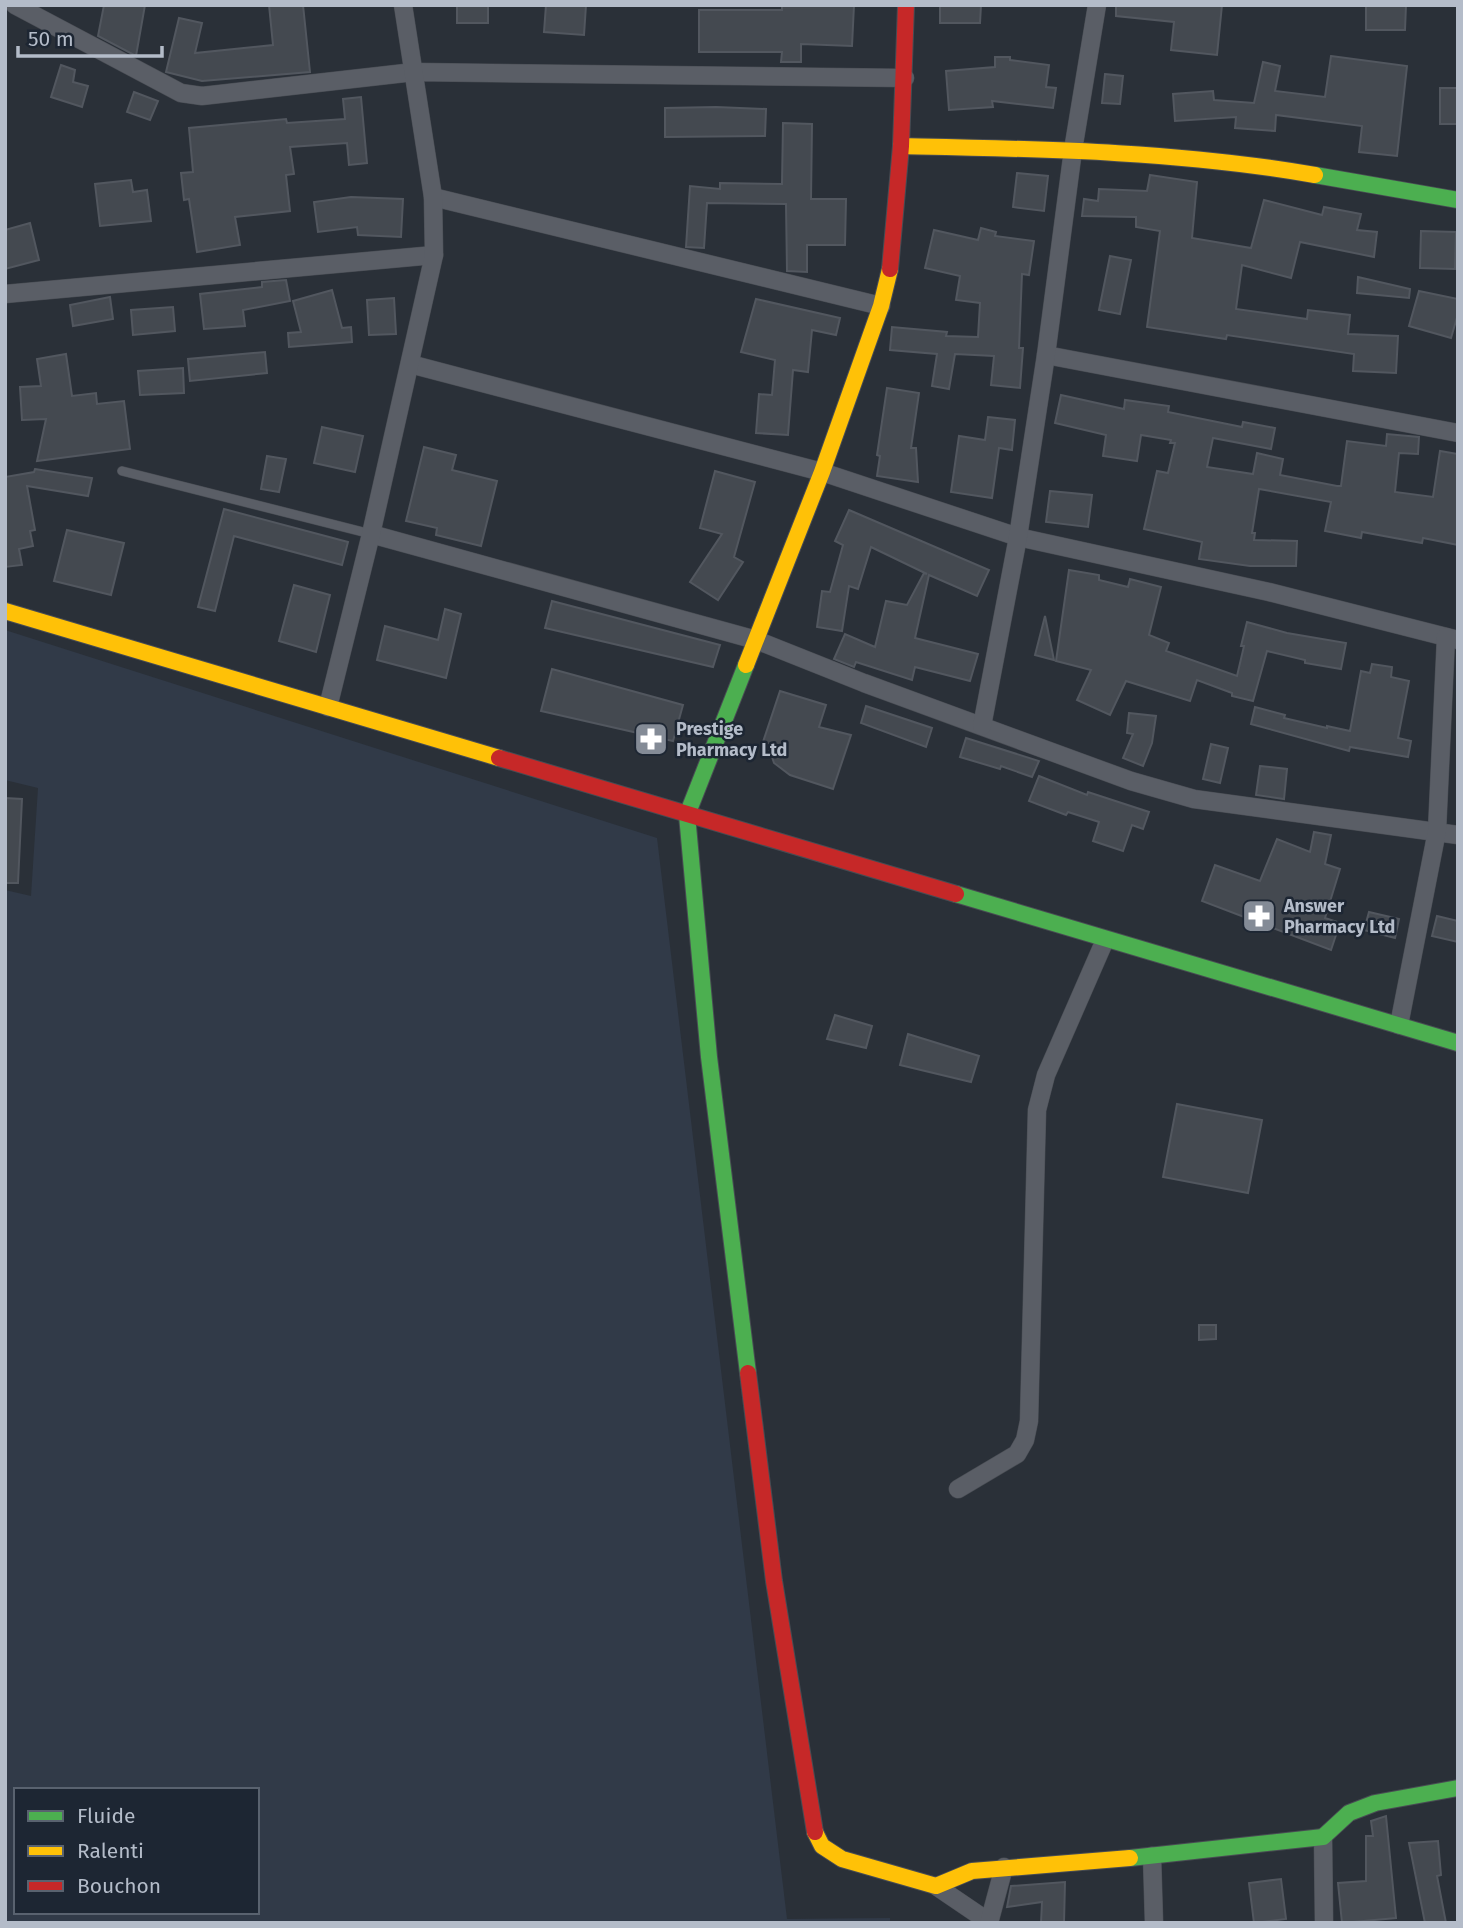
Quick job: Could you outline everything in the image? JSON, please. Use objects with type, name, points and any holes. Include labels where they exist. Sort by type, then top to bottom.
[{"type":"street","points":[[15,5],[181,93],[202,96],[414,72],[905,78]]},
{"type":"street","points":[[328,706],[371,534],[434,255],[433,197],[403,5]]},
{"type":"street","points":[[906,5],[901,146],[890,271],[881,306],[757,640],[687,815],[709,1057],[765,1513],[812,1827],[822,1846],[842,1859],[936,1886],[989,1922],[1004,1867]]},
{"type":"street","points":[[982,726],[1018,537],[1046,355],[1073,150],[1097,5]]},
{"type":"street","points":[[901,146],[1073,150],[1251,164],[1458,200]]},
{"type":"street","points":[[433,197],[881,306]]},
{"type":"street","points":[[5,294],[434,255]]},
{"type":"street","points":[[1046,355],[1458,433]]},
{"type":"street","points":[[410,364],[821,472],[1018,537],[1269,592],[1452,638],[1437,831],[1399,1025]]},
{"type":"street","points":[[371,534],[757,640],[864,684],[1131,781],[1194,799],[1458,835]]},
{"type":"street","points":[[5,611],[1458,1043]]},
{"type":"street","points":[[958,1489],[1017,1454],[1025,1440],[1029,1421],[1037,1110],[1046,1075],[1105,940]]},
{"type":"street","points":[[936,1886],[972,1871],[1152,1856],[1323,1837],[1349,1813],[1375,1802],[1458,1788]]},
{"type":"street","points":[[1323,1837],[1324,1923]]},
{"type":"street","points":[[1152,1856],[1154,1923]]},
{"type":"lane","points":[[122,471],[371,534]]},
{"type":"shaded area","points":[[5,630],[657,838],[787,1919],[890,1918],[890,1923],[5,1923],[5,890],[31,896],[38,788],[5,780]]},
{"type":"building","points":[[104,5],[145,5],[136,56],[98,36]]},
{"type":"building","points":[[269,5],[303,5],[310,72],[202,81],[166,72],[179,18],[202,23],[195,53],[273,45]]},
{"type":"building","points":[[457,5],[488,5],[488,23],[457,23]]},
{"type":"building","points":[[546,5],[586,5],[584,35],[544,32]]},
{"type":"building","points":[[782,5],[854,5],[852,46],[801,44],[801,62],[781,62],[782,52],[699,52],[699,10],[782,10]]},
{"type":"building","points":[[940,5],[981,5],[980,23],[940,23]]},
{"type":"building","points":[[1116,5],[1222,5],[1217,55],[1171,50],[1174,22],[1116,16]]},
{"type":"building","points":[[1366,5],[1406,5],[1405,30],[1366,30]]},
{"type":"building","points":[[1331,56],[1407,66],[1397,156],[1359,152],[1362,126],[1276,115],[1275,131],[1235,128],[1236,117],[1175,121],[1173,94],[1213,91],[1214,100],[1254,103],[1263,62],[1280,66],[1275,91],[1325,97]]},
{"type":"building","points":[[995,57],[1010,57],[1010,60],[1049,65],[1046,87],[1056,88],[1053,108],[992,101],[993,107],[949,110],[946,71],[995,67]]},
{"type":"building","points":[[61,65],[75,70],[73,82],[88,86],[82,107],[51,97]]},
{"type":"building","points":[[1105,74],[1123,76],[1120,104],[1102,103]]},
{"type":"building","points":[[1440,88],[1458,88],[1458,124],[1440,124]]},
{"type":"building","points":[[134,92],[158,101],[150,120],[127,112]]},
{"type":"building","points":[[361,97],[367,163],[349,165],[347,143],[290,147],[294,174],[286,175],[290,211],[235,217],[240,245],[197,252],[189,199],[184,200],[181,173],[193,172],[189,128],[286,119],[287,123],[345,119],[343,99]]},
{"type":"building","points":[[665,108],[766,109],[765,136],[665,137]]},
{"type":"building","points":[[783,123],[812,124],[811,199],[846,199],[845,245],[807,245],[807,272],[787,271],[786,204],[707,203],[704,248],[686,247],[690,186],[720,189],[720,183],[782,184]]},
{"type":"building","points":[[1017,173],[1048,176],[1044,211],[1013,207]]},
{"type":"building","points":[[1150,175],[1197,182],[1192,238],[1251,248],[1264,200],[1322,215],[1324,207],[1361,214],[1357,230],[1377,232],[1374,257],[1300,242],[1291,278],[1242,265],[1236,309],[1307,319],[1308,310],[1350,315],[1348,334],[1398,336],[1396,373],[1353,371],[1354,354],[1227,335],[1226,339],[1147,327],[1160,231],[1136,227],[1136,217],[1082,216],[1084,199],[1098,201],[1099,189],[1147,191]]},
{"type":"building","points":[[131,180],[133,192],[147,190],[151,221],[100,226],[95,184]]},
{"type":"building","points":[[351,197],[403,199],[401,237],[358,235],[357,227],[318,232],[314,202]]},
{"type":"building","points":[[30,223],[39,260],[5,269],[5,230]]},
{"type":"building","points":[[981,228],[996,232],[995,236],[1034,241],[1029,275],[1022,274],[1019,348],[1023,348],[1020,388],[991,385],[994,356],[955,354],[949,389],[932,386],[937,354],[890,350],[892,327],[947,332],[946,336],[978,337],[980,303],[956,300],[960,276],[925,268],[934,230],[978,240]]},
{"type":"building","points":[[1421,231],[1456,232],[1455,269],[1420,268]]},
{"type":"building","points":[[1110,256],[1131,260],[1120,314],[1099,310]]},
{"type":"building","points":[[1358,277],[1410,289],[1409,298],[1357,293]]},
{"type":"building","points":[[286,280],[290,301],[243,310],[245,326],[204,329],[200,294],[262,287],[262,282]]},
{"type":"building","points":[[332,290],[342,328],[351,327],[352,342],[289,347],[288,333],[301,332],[293,301]]},
{"type":"building","points":[[1419,291],[1458,299],[1458,314],[1451,338],[1409,326]]},
{"type":"building","points":[[110,297],[113,319],[73,326],[70,305]]},
{"type":"building","points":[[394,298],[396,334],[369,335],[367,300]]},
{"type":"building","points":[[756,299],[840,318],[836,335],[812,330],[808,372],[793,370],[788,435],[756,433],[759,394],[772,395],[775,360],[741,352]]},
{"type":"building","points":[[173,307],[175,331],[133,335],[131,310]]},
{"type":"building","points":[[265,352],[267,373],[190,381],[188,359]]},
{"type":"building","points":[[66,354],[72,396],[96,393],[97,404],[124,401],[130,449],[37,461],[46,419],[22,420],[20,387],[41,386],[37,359]]},
{"type":"building","points":[[183,368],[184,393],[140,395],[138,371]]},
{"type":"building","points":[[887,388],[919,393],[911,448],[916,448],[918,482],[877,476],[880,456],[877,455]]},
{"type":"building","points":[[1061,395],[1124,409],[1125,400],[1169,406],[1168,412],[1242,427],[1243,422],[1275,428],[1271,449],[1213,438],[1207,467],[1253,474],[1257,453],[1283,459],[1280,475],[1337,486],[1341,486],[1347,441],[1386,446],[1387,434],[1419,437],[1418,454],[1399,453],[1395,492],[1433,497],[1440,451],[1458,454],[1458,545],[1423,538],[1422,543],[1362,532],[1361,538],[1325,531],[1331,502],[1259,489],[1252,533],[1255,533],[1254,540],[1297,541],[1296,566],[1250,566],[1199,559],[1202,542],[1144,529],[1157,471],[1168,473],[1175,443],[1141,435],[1137,461],[1103,456],[1106,435],[1055,423]]},
{"type":"building","points":[[988,417],[1015,420],[1012,450],[999,448],[992,498],[951,492],[959,436],[985,440]]},
{"type":"building","points":[[322,427],[363,436],[355,472],[314,463]]},
{"type":"building","points":[[424,447],[456,455],[452,470],[497,481],[481,546],[436,535],[437,528],[406,521]]},
{"type":"building","points":[[267,456],[286,459],[279,492],[261,489]]},
{"type":"building","points":[[35,469],[92,478],[88,496],[27,486],[35,530],[30,531],[33,546],[19,549],[22,565],[5,567],[5,477],[34,472]]},
{"type":"building","points":[[715,471],[755,482],[734,557],[743,562],[718,600],[690,582],[722,534],[700,528]]},
{"type":"building","points":[[1050,491],[1092,495],[1088,527],[1046,522]]},
{"type":"building","points":[[224,509],[348,542],[342,565],[234,536],[215,611],[198,607]]},
{"type":"building","points":[[849,510],[989,570],[977,596],[929,575],[915,638],[978,654],[970,681],[915,667],[912,680],[856,662],[854,667],[834,659],[845,634],[875,647],[886,601],[907,605],[924,573],[927,574],[871,547],[858,589],[849,586],[842,631],[817,627],[822,591],[830,592],[843,545],[835,541]]},
{"type":"building","points":[[67,530],[124,543],[111,595],[54,581]]},
{"type":"building","points":[[1069,570],[1099,575],[1099,580],[1128,587],[1130,579],[1161,587],[1149,635],[1169,643],[1166,651],[1237,676],[1247,622],[1287,633],[1346,643],[1341,669],[1305,663],[1305,660],[1267,651],[1253,701],[1232,696],[1232,693],[1197,680],[1190,701],[1126,681],[1110,715],[1077,700],[1091,670],[1056,661]]},
{"type":"building","points":[[294,585],[330,595],[316,652],[279,641]]},
{"type":"building","points":[[552,601],[720,645],[713,667],[545,628]]},
{"type":"building","points":[[445,609],[461,614],[446,678],[377,660],[385,626],[438,640]]},
{"type":"building","points":[[1045,616],[1054,660],[1035,655]]},
{"type":"building","points":[[1372,664],[1392,667],[1391,677],[1409,681],[1398,738],[1411,741],[1408,757],[1350,747],[1349,751],[1251,724],[1255,707],[1285,715],[1284,718],[1350,731],[1361,671],[1370,673]]},
{"type":"building","points":[[552,669],[683,705],[673,741],[541,711]]},
{"type":"building","points":[[780,691],[826,705],[819,727],[851,735],[833,789],[790,775],[774,763],[769,748],[762,745]]},
{"type":"building","points":[[866,706],[932,728],[926,747],[861,723]]},
{"type":"building","points":[[1129,713],[1156,716],[1152,743],[1143,766],[1123,758],[1133,734],[1127,733]]},
{"type":"building","points":[[966,738],[1039,761],[1032,777],[1001,766],[1000,769],[960,757]]},
{"type":"building","points":[[1211,744],[1228,748],[1220,783],[1203,779]]},
{"type":"building","points":[[1260,766],[1287,769],[1284,799],[1256,795]]},
{"type":"building","points":[[1039,776],[1087,795],[1088,792],[1149,812],[1143,829],[1132,825],[1123,851],[1093,841],[1099,822],[1068,812],[1066,815],[1029,801]]},
{"type":"building","points":[[5,798],[22,799],[18,883],[5,883]]},
{"type":"building","points":[[1314,832],[1331,835],[1325,864],[1340,869],[1325,918],[1340,923],[1331,950],[1202,901],[1215,865],[1260,881],[1277,839],[1310,852]]},
{"type":"building","points":[[1369,912],[1399,919],[1395,938],[1364,930]]},
{"type":"building","points":[[1437,916],[1458,921],[1458,942],[1432,936]]},
{"type":"building","points":[[835,1015],[872,1026],[866,1048],[827,1039]]},
{"type":"building","points":[[908,1034],[979,1056],[971,1082],[900,1065]]},
{"type":"building","points":[[1177,1104],[1262,1120],[1248,1193],[1163,1177]]},
{"type":"building","points":[[1199,1325],[1216,1325],[1216,1339],[1199,1340]]},
{"type":"building","points":[[1386,1816],[1396,1918],[1342,1923],[1338,1883],[1366,1881],[1366,1836],[1373,1836],[1371,1821]]},
{"type":"building","points":[[1438,1841],[1441,1875],[1437,1876],[1446,1923],[1425,1923],[1409,1843]]},
{"type":"building","points":[[1281,1879],[1286,1919],[1254,1923],[1249,1883]]},
{"type":"building","points":[[1065,1882],[1064,1923],[1041,1923],[1042,1902],[1007,1907],[1011,1886]]},
{"type":"traffic: fast","points":[[1315,175],[1458,200]]},
{"type":"traffic: fast","points":[[746,665],[687,815],[709,1057],[748,1373]]},
{"type":"traffic: fast","points":[[956,894],[1458,1043]]},
{"type":"traffic: fast","points":[[1130,1858],[1323,1837],[1349,1813],[1375,1803],[1458,1788]]},
{"type":"traffic: slow","points":[[901,146],[1161,156],[1315,175]]},
{"type":"traffic: slow","points":[[746,665],[822,472],[881,306],[890,269]]},
{"type":"traffic: slow","points":[[5,611],[499,758]]},
{"type":"traffic: slow","points":[[815,1832],[822,1846],[842,1859],[936,1886],[972,1871],[1130,1858]]},
{"type":"traffic: jam","points":[[890,269],[901,146],[906,5]]},
{"type":"traffic: jam","points":[[499,758],[956,894]]},
{"type":"traffic: jam","points":[[748,1373],[774,1581],[815,1832]]},
{"type":"place","name":"Prestige Pharmacy Ltd","points":[[651,739]]},
{"type":"place","name":"Answer Pharmacy Ltd","points":[[1259,916]]}]
